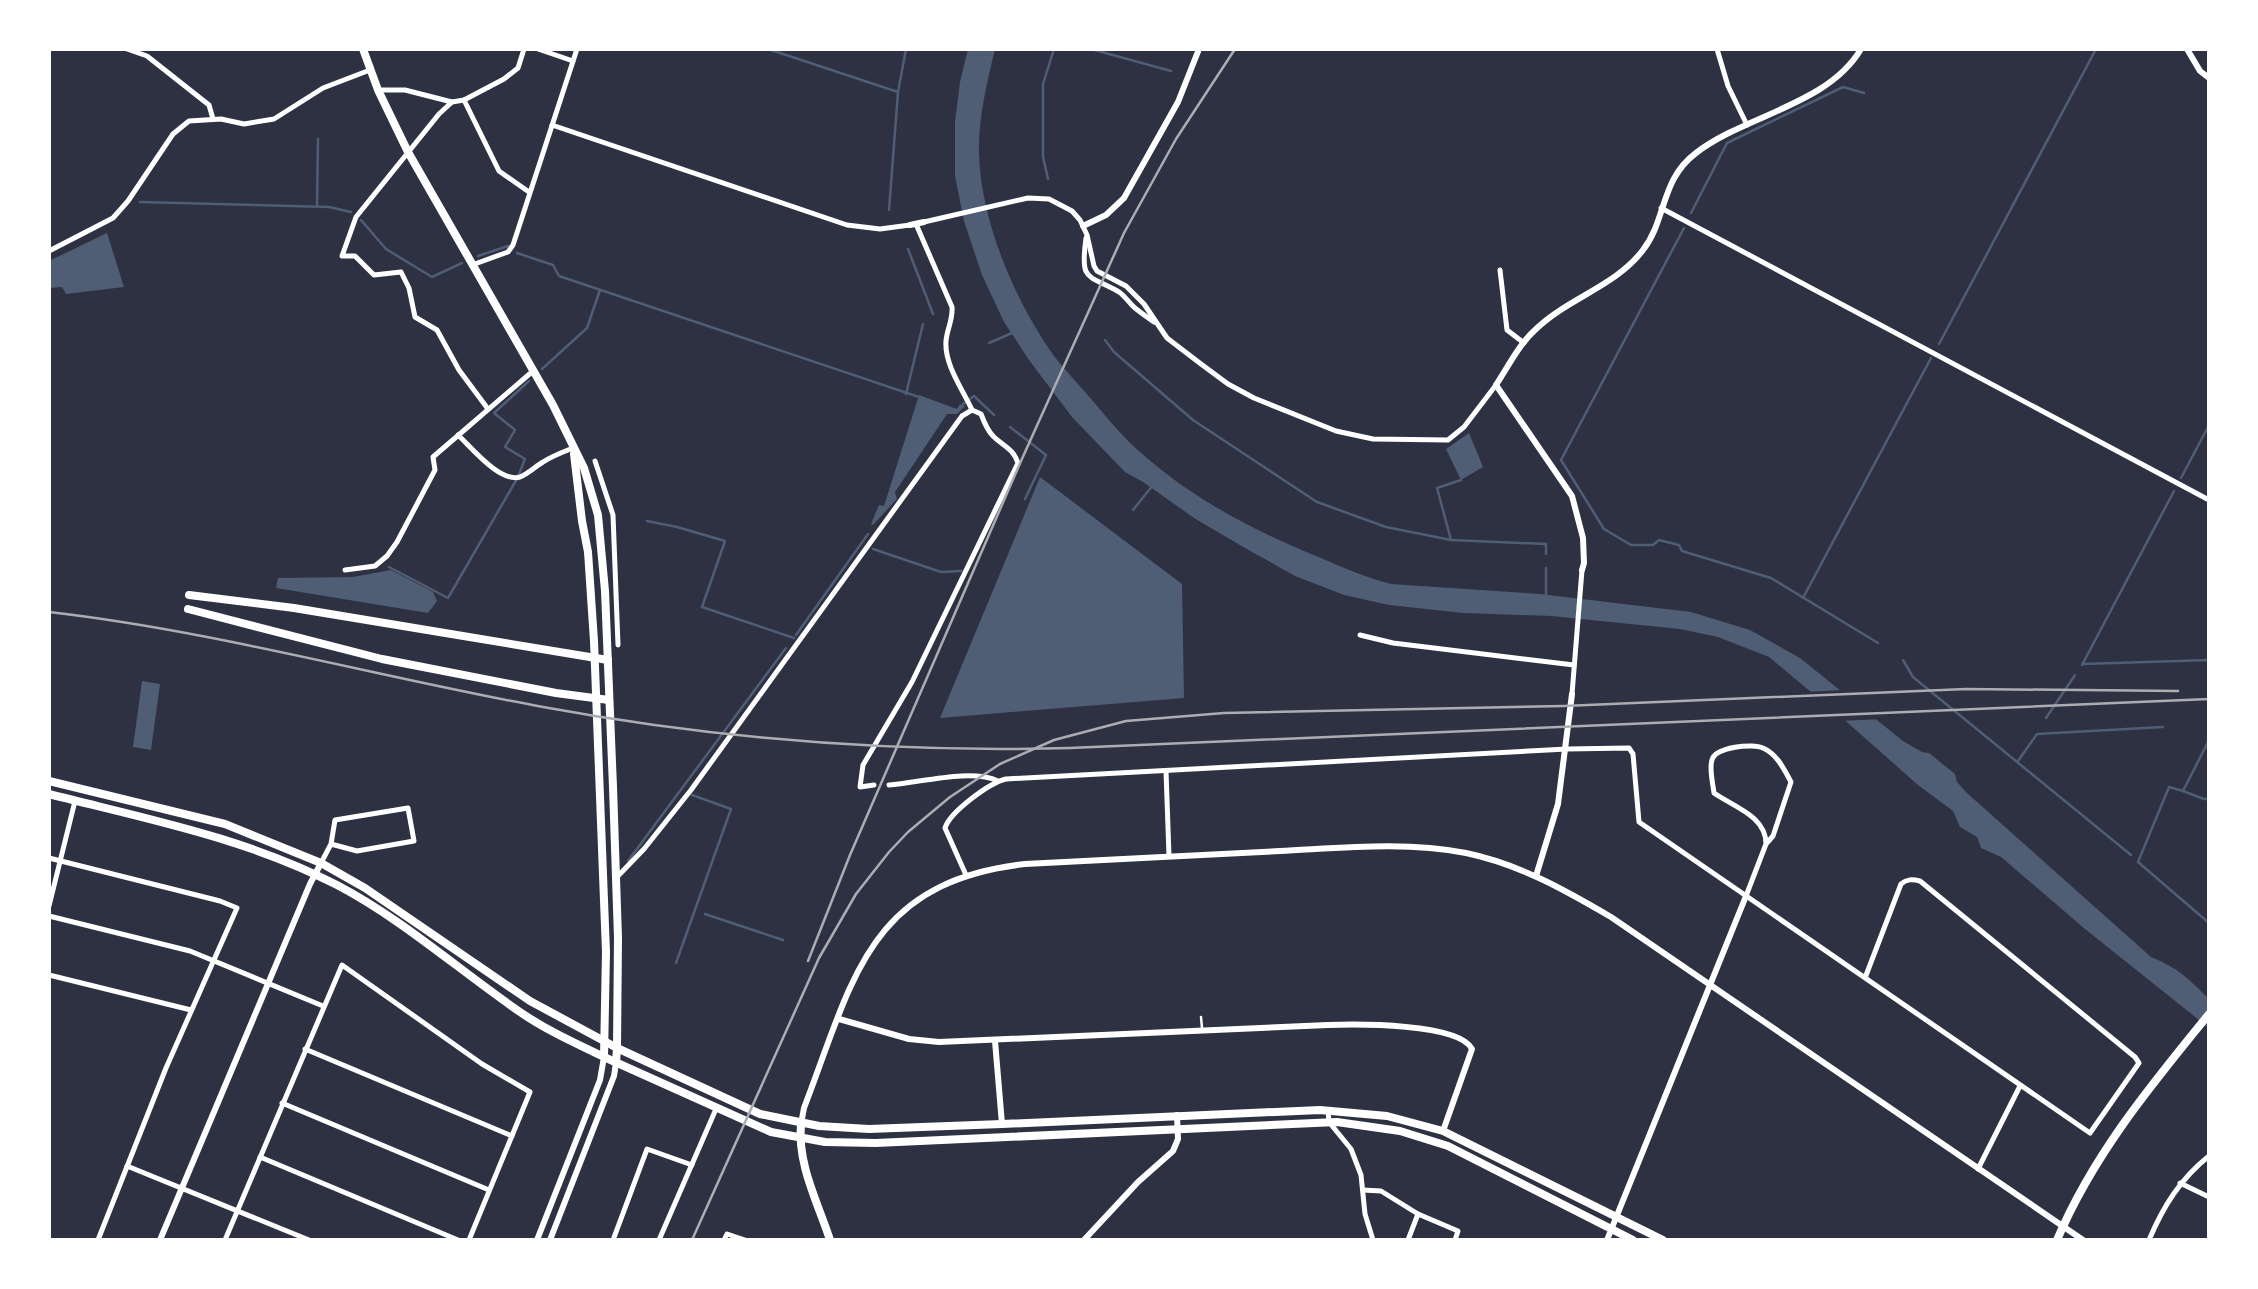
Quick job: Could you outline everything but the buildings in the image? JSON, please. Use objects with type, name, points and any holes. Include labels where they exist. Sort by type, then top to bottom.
[{"type":"main road","points":[[363,49],[378,90],[408,152],[553,405],[584,468],[598,515],[605,591],[618,938],[616,1062]]},
{"type":"main road","points":[[573,448],[582,521],[589,552],[606,952],[604,1057]]},
{"type":"main road","points":[[189,594],[361,618],[608,660]]},
{"type":"main road","points":[[188,609],[382,659],[610,700]]},
{"type":"main road","points":[[49,781],[225,824],[321,863],[365,888],[530,1001],[617,1048],[760,1114],[801,1124],[869,1129],[1328,1110],[1387,1116],[1443,1131],[1663,1240]]},
{"type":"main road","points":[[49,794],[173,824],[222,839],[314,875],[337,886],[402,927],[523,1014],[604,1057],[771,1132],[800,1139],[876,1143],[1329,1122],[1377,1126],[1448,1146],[1633,1240]]},
{"type":"main road","points":[[2057,1240],[2094,1167],[2115,1133],[2142,1095],[2209,1014]]},
{"type":"main road","points":[[801,1124],[802,1158],[830,1240]]},
{"type":"street","points":[[127,49],[147,56],[209,105],[213,119]]},
{"type":"street","points":[[378,90],[405,90],[452,102],[464,100],[487,90],[518,68],[524,49]]},
{"type":"street","points":[[538,49],[573,61]]},
{"type":"street","points":[[472,265],[508,252],[513,244],[578,49]]},
{"type":"street","points":[[1083,226],[1106,215],[1124,198],[1178,102],[1199,49]]},
{"type":"street","points":[[1717,49],[1728,86],[1747,125]]},
{"type":"street","points":[[552,125],[847,225],[880,229],[917,224],[1015,200],[1038,197],[1054,201],[1072,211],[1083,226],[1097,271],[1126,286],[1144,304],[1167,338],[1228,384],[1254,398],[1351,436],[1397,440],[1448,440],[1458,434],[1536,328],[1626,268],[1644,250],[1667,189],[1687,160],[1698,151],[1825,86],[1847,69],[1861,49]]},
{"type":"street","points":[[2187,49],[2200,71],[2209,78]]},
{"type":"street","points":[[49,251],[113,218],[128,201],[163,148],[181,126],[189,121],[213,119],[244,124],[274,119],[323,88],[370,70]]},
{"type":"street","points":[[464,100],[499,171],[529,192]]},
{"type":"street","points":[[452,102],[439,114],[356,217],[342,256],[355,256],[374,275],[401,272],[409,288],[415,317],[437,330],[459,370],[488,409]]},
{"type":"street","points":[[1661,208],[2209,500]]},
{"type":"street","points":[[874,785],[860,787],[859,778],[863,765],[912,682],[1017,467],[1014,453],[991,434],[981,414],[972,410],[952,368],[946,344],[952,316],[951,307],[917,224]]},
{"type":"street","points":[[1087,235],[1084,260],[1086,273],[1097,283],[1121,293],[1133,307],[1156,324]]},
{"type":"street","points":[[1500,270],[1507,330],[1524,342]]},
{"type":"street","points":[[345,570],[375,566],[387,556],[435,470],[433,457],[533,371]]},
{"type":"street","points":[[1496,385],[1572,496],[1583,538],[1584,563],[1567,749],[1558,804],[1536,876]]},
{"type":"street","points":[[614,879],[644,849],[691,790],[962,416],[972,410]]},
{"type":"street","points":[[458,435],[493,468],[513,478],[522,476],[546,460],[573,448]]},
{"type":"street","points":[[595,461],[612,515],[618,645]]},
{"type":"street","points":[[1360,635],[1393,643],[1574,666]]},
{"type":"street","points":[[1607,1240],[1766,844],[1773,836],[1791,782],[1779,759],[1762,747],[1722,749],[1715,753],[1711,760],[1714,793],[1744,813],[1755,817],[1766,836],[1766,844]]},
{"type":"street","points":[[889,785],[964,776],[998,781],[1062,775],[1629,748],[1633,754],[1639,822],[2021,1086],[2090,1133],[2138,1063],[2135,1057],[1920,881],[1905,880],[1901,884],[1865,978]]},
{"type":"street","points":[[1167,771],[1170,856]]},
{"type":"street","points":[[966,875],[945,828],[948,819],[998,781]]},
{"type":"street","points":[[49,906],[75,801]]},
{"type":"street","points":[[160,1240],[314,875],[331,844],[335,820],[408,808],[414,841],[357,851],[331,844]]},
{"type":"street","points":[[801,1124],[804,1108],[839,1019],[863,961],[877,938],[898,914],[918,899],[966,875],[1025,864],[1407,846],[1466,853],[1536,876],[1560,887],[1611,917],[2082,1240]]},
{"type":"street","points":[[49,858],[220,901],[237,908],[191,1010],[98,1240]]},
{"type":"street","points":[[49,916],[146,939],[213,960],[323,1006]]},
{"type":"street","points":[[225,1240],[342,965],[482,1064],[530,1093],[468,1240]]},
{"type":"street","points":[[49,975],[191,1010]]},
{"type":"street","points":[[839,1019],[925,1042],[1367,1024],[1418,1028],[1462,1039],[1470,1045],[1471,1054],[1443,1131]]},
{"type":"street","points":[[995,1041],[1002,1124]]},
{"type":"street","points":[[305,1049],[512,1136]]},
{"type":"street","points":[[537,1240],[600,1080],[604,1057]]},
{"type":"street","points":[[550,1240],[614,1076],[616,1062]]},
{"type":"street","points":[[1978,1170],[2021,1086]]},
{"type":"street","points":[[282,1103],[489,1190]]},
{"type":"street","points":[[659,1240],[716,1109]]},
{"type":"street","points":[[1328,1110],[1329,1122],[1351,1149],[1361,1175],[1365,1214],[1373,1240]]},
{"type":"street","points":[[1084,1240],[1138,1182],[1173,1151],[1178,1139],[1177,1115]]},
{"type":"street","points":[[612,1240],[647,1149],[692,1165]]},
{"type":"street","points":[[2148,1240],[2164,1207],[2180,1184],[2209,1156]]},
{"type":"street","points":[[260,1157],[458,1240]]},
{"type":"street","points":[[127,1166],[309,1240]]},
{"type":"street","points":[[2180,1184],[2209,1197]]},
{"type":"street","points":[[1363,1190],[1381,1191],[1418,1214],[1458,1231],[1455,1240]]},
{"type":"street","points":[[1408,1240],[1418,1214]]},
{"type":"street","points":[[724,1240],[727,1234],[745,1240]]},
{"type":"lane","points":[[1201,1017],[1202,1031]]},
{"type":"water","points":[[968,49],[995,49],[986,88],[979,141],[981,180],[993,233],[1014,286],[1054,356],[1125,438],[1167,474],[1187,489],[1252,527],[1347,569],[1391,584],[1540,594],[1691,612],[1750,630],[1800,658],[1903,741],[1929,753],[1955,774],[1957,782],[1967,793],[2151,957],[2182,974],[2209,999],[2209,1028],[2085,929],[2001,857],[1981,848],[1977,837],[1960,827],[1953,811],[1918,785],[1769,657],[1718,637],[1680,629],[1551,616],[1463,613],[1389,605],[1344,595],[1295,576],[1245,548],[1125,472],[1072,417],[1029,360],[1004,322],[982,275],[964,221],[955,176],[955,122]]},
{"type":"water","points":[[107,233],[124,287],[66,294],[62,287],[50,288],[49,261]]},
{"type":"water","points":[[919,395],[957,409],[960,404],[965,406],[957,414],[947,414],[895,492],[897,499],[873,525],[871,524],[879,505],[884,506]]},
{"type":"water","points":[[1469,433],[1483,467],[1461,480],[1446,449]]},
{"type":"water","points":[[1040,477],[1182,584],[1184,698],[940,718]]},
{"type":"water","points":[[391,570],[433,592],[437,601],[428,613],[276,588],[278,578],[353,577]]},
{"type":"water","points":[[142,681],[160,684],[151,750],[133,747]]},
{"type":"pier","points":[[1845,690],[1882,719],[1840,721],[1805,692]]},
{"type":"waterway","points":[[768,49],[898,92]]},
{"type":"waterway","points":[[889,210],[898,92],[906,49]]},
{"type":"waterway","points":[[1048,179],[1043,157],[1043,84],[1054,49]]},
{"type":"waterway","points":[[1091,49],[1171,71]]},
{"type":"waterway","points":[[1939,344],[2096,49]]},
{"type":"waterway","points":[[1691,213],[1727,143],[1843,87],[1864,93]]},
{"type":"waterway","points":[[317,206],[318,139]]},
{"type":"waterway","points":[[140,202],[329,207],[351,212]]},
{"type":"waterway","points":[[361,220],[386,249],[432,277],[462,263]]},
{"type":"waterway","points":[[1684,228],[1561,460],[1604,529],[1631,545],[1653,545],[1659,540],[1679,545],[1682,551],[1771,578],[1878,643]]},
{"type":"waterway","points":[[478,256],[508,246]]},
{"type":"waterway","points":[[908,249],[933,314]]},
{"type":"waterway","points":[[517,253],[553,265],[559,276],[919,397]]},
{"type":"waterway","points":[[542,369],[587,328],[600,290]]},
{"type":"waterway","points":[[906,394],[923,324]]},
{"type":"waterway","points":[[989,343],[1012,333]]},
{"type":"waterway","points":[[1105,340],[1114,352],[1193,420],[1317,502],[1386,527],[1451,540]]},
{"type":"waterway","points":[[1803,598],[1931,358]]},
{"type":"waterway","points":[[389,567],[448,598],[518,477],[525,459],[505,447],[515,430],[494,413],[529,381]]},
{"type":"waterway","points":[[963,404],[974,396],[994,415]]},
{"type":"waterway","points":[[2181,478],[2209,425]]},
{"type":"waterway","points":[[1010,427],[1046,455],[1025,499]]},
{"type":"waterway","points":[[1461,480],[1437,488],[1451,540],[1546,544],[1546,554]]},
{"type":"waterway","points":[[1133,510],[1153,485]]},
{"type":"waterway","points":[[2082,665],[2174,491]]},
{"type":"waterway","points":[[647,521],[725,541],[702,607],[794,638]]},
{"type":"waterway","points":[[796,635],[868,534]]},
{"type":"waterway","points":[[873,549],[941,572],[961,571]]},
{"type":"waterway","points":[[1546,568],[1546,596]]},
{"type":"waterway","points":[[628,861],[786,648]]},
{"type":"waterway","points":[[1903,660],[1913,677],[2131,855]]},
{"type":"waterway","points":[[2083,664],[2209,660]]},
{"type":"waterway","points":[[2046,718],[2075,675]]},
{"type":"waterway","points":[[2018,761],[2037,734],[2163,727]]},
{"type":"waterway","points":[[2209,740],[2183,791],[2169,787],[2138,862],[2209,923]]},
{"type":"waterway","points":[[2183,791],[2209,799]]},
{"type":"waterway","points":[[676,963],[731,809],[692,795]]},
{"type":"waterway","points":[[705,914],[783,940]]},
{"type":"railway","points":[[808,961],[850,855],[1021,461],[1124,233],[1176,139],[1235,49]]},
{"type":"railway","points":[[49,612],[173,631],[481,695],[608,718],[674,728],[871,746],[1070,748],[2209,699]]},
{"type":"railway","points":[[692,1240],[819,958],[856,894],[908,832],[950,797],[1000,764],[1054,740],[1126,721],[1224,713],[1564,706],[1966,689],[2178,691]]}]
